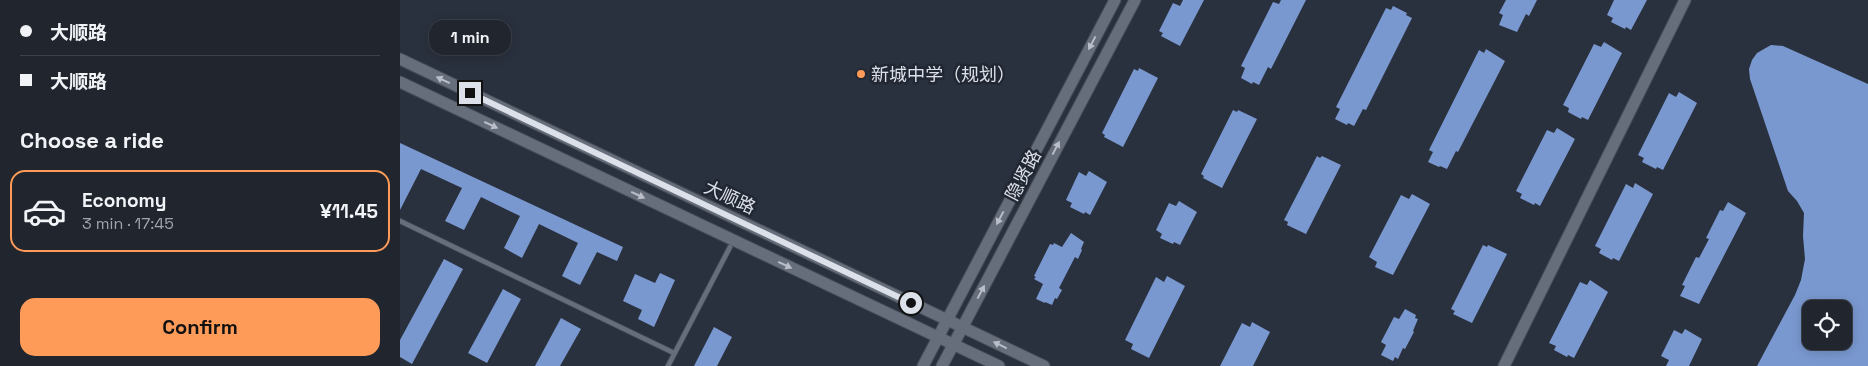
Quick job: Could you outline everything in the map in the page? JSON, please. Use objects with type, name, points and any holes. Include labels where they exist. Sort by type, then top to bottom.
[{"type":"street","name":"隐贤路","points":[[923,366],[1115,0]]},
{"type":"street","name":"隐贤路","points":[[942,366],[1135,0]]},
{"type":"street","points":[[1504,366],[1685,0]]},
{"type":"street","name":"大顺路","points":[[400,59],[1044,366]]},
{"type":"street","points":[[400,82],[999,366]]},
{"type":"lane","points":[[400,221],[674,353]]},
{"type":"lane","points":[[668,366],[730,247]]},
{"type":"building","points":[[1183,0],[1204,0],[1180,46],[1161,36],[1163,33],[1159,31],[1173,3],[1180,6]]},
{"type":"building","points":[[1281,0],[1306,0],[1271,69],[1268,67],[1259,85],[1253,82],[1252,84],[1241,78],[1245,68],[1241,66],[1273,2],[1279,4]]},
{"type":"building","points":[[1506,0],[1537,0],[1529,16],[1526,14],[1517,32],[1499,25],[1503,15],[1499,13]]},
{"type":"building","points":[[1614,0],[1647,0],[1631,30],[1611,22],[1613,18],[1607,15]]},
{"type":"building","points":[[1393,6],[1407,13],[1406,15],[1412,18],[1366,110],[1363,109],[1354,126],[1348,123],[1347,125],[1335,119],[1340,109],[1336,107],[1386,8],[1391,10]]},
{"type":"building","points":[[1604,42],[1622,53],[1588,120],[1582,117],[1581,119],[1568,112],[1569,108],[1563,105],[1594,44],[1601,47]]},
{"type":"building","points":[[1771,45],[1783,46],[1868,84],[1868,366],[1757,366],[1795,295],[1801,280],[1805,259],[1804,213],[1788,191],[1750,79],[1749,69],[1757,53]]},
{"type":"building","points":[[1486,49],[1505,61],[1458,152],[1456,151],[1447,169],[1428,162],[1433,152],[1429,150],[1479,50],[1484,53]]},
{"type":"building","points":[[1139,68],[1158,78],[1123,147],[1104,137],[1105,135],[1102,133],[1134,69],[1138,71]]},
{"type":"building","points":[[1679,92],[1697,103],[1663,170],[1657,167],[1656,169],[1642,162],[1644,158],[1638,155],[1669,93],[1676,97]]},
{"type":"building","points":[[1233,110],[1237,112],[1238,110],[1257,119],[1222,188],[1203,178],[1204,176],[1201,174]]},
{"type":"building","points":[[1557,128],[1575,139],[1540,206],[1535,203],[1534,205],[1520,198],[1522,194],[1516,191],[1547,130],[1554,133]]},
{"type":"building","points":[[400,143],[623,247],[617,261],[597,252],[580,285],[562,276],[578,243],[539,224],[522,258],[504,248],[520,216],[481,197],[464,230],[445,221],[462,188],[421,169],[400,210]]},
{"type":"building","points":[[1317,156],[1320,158],[1322,156],[1341,165],[1306,234],[1287,225],[1288,222],[1284,220]]},
{"type":"building","points":[[1089,171],[1107,182],[1090,215],[1070,207],[1072,203],[1066,200],[1079,172],[1086,176]]},
{"type":"building","points":[[1635,183],[1653,194],[1619,261],[1613,258],[1612,260],[1599,253],[1601,249],[1595,246],[1626,184],[1633,188]]},
{"type":"building","points":[[1412,194],[1430,204],[1393,275],[1375,267],[1377,262],[1369,257],[1401,195],[1409,199]]},
{"type":"building","points":[[1179,201],[1197,212],[1180,245],[1160,238],[1162,234],[1156,230],[1169,203],[1176,206]]},
{"type":"building","points":[[1728,202],[1746,213],[1699,304],[1680,296],[1685,286],[1682,285],[1696,257],[1699,258],[1709,239],[1706,238],[1720,210],[1723,211]]},
{"type":"building","points":[[1071,233],[1084,242],[1078,259],[1075,257],[1059,288],[1062,290],[1052,305],[1036,299],[1043,284],[1034,279],[1036,277],[1034,276],[1050,244],[1053,245],[1054,243],[1062,247]]},
{"type":"building","points":[[1483,245],[1487,247],[1488,245],[1507,254],[1472,323],[1453,314],[1455,311],[1451,309]]},
{"type":"building","points":[[444,259],[463,269],[412,364],[400,357],[400,340]]},
{"type":"building","points":[[660,273],[675,280],[654,327],[638,319],[642,310],[623,301],[635,274],[655,283]]},
{"type":"building","points":[[1167,276],[1185,286],[1149,358],[1131,349],[1133,344],[1125,340],[1156,277],[1164,282]]},
{"type":"building","points":[[1590,280],[1608,292],[1574,358],[1568,355],[1567,357],[1554,350],[1556,346],[1549,343],[1580,282],[1587,285]]},
{"type":"building","points":[[503,289],[521,299],[487,363],[468,353]]},
{"type":"building","points":[[1405,309],[1416,315],[1415,318],[1418,319],[1405,349],[1403,348],[1398,359],[1395,357],[1393,361],[1381,355],[1386,345],[1381,342],[1394,317],[1399,319]]},
{"type":"building","points":[[561,318],[581,329],[560,366],[535,366]]},
{"type":"building","points":[[1252,322],[1270,332],[1253,366],[1220,366],[1242,323],[1250,327]]},
{"type":"building","points":[[714,327],[732,337],[717,366],[694,366]]},
{"type":"building","points":[[1685,329],[1702,339],[1689,366],[1666,366],[1669,360],[1661,356],[1674,330],[1682,334]]},
{"type":"place","name":"新城中学（规划）","points":[[861,74]]},
{"type":"route","points":[[470,93],[911,303]]}]
